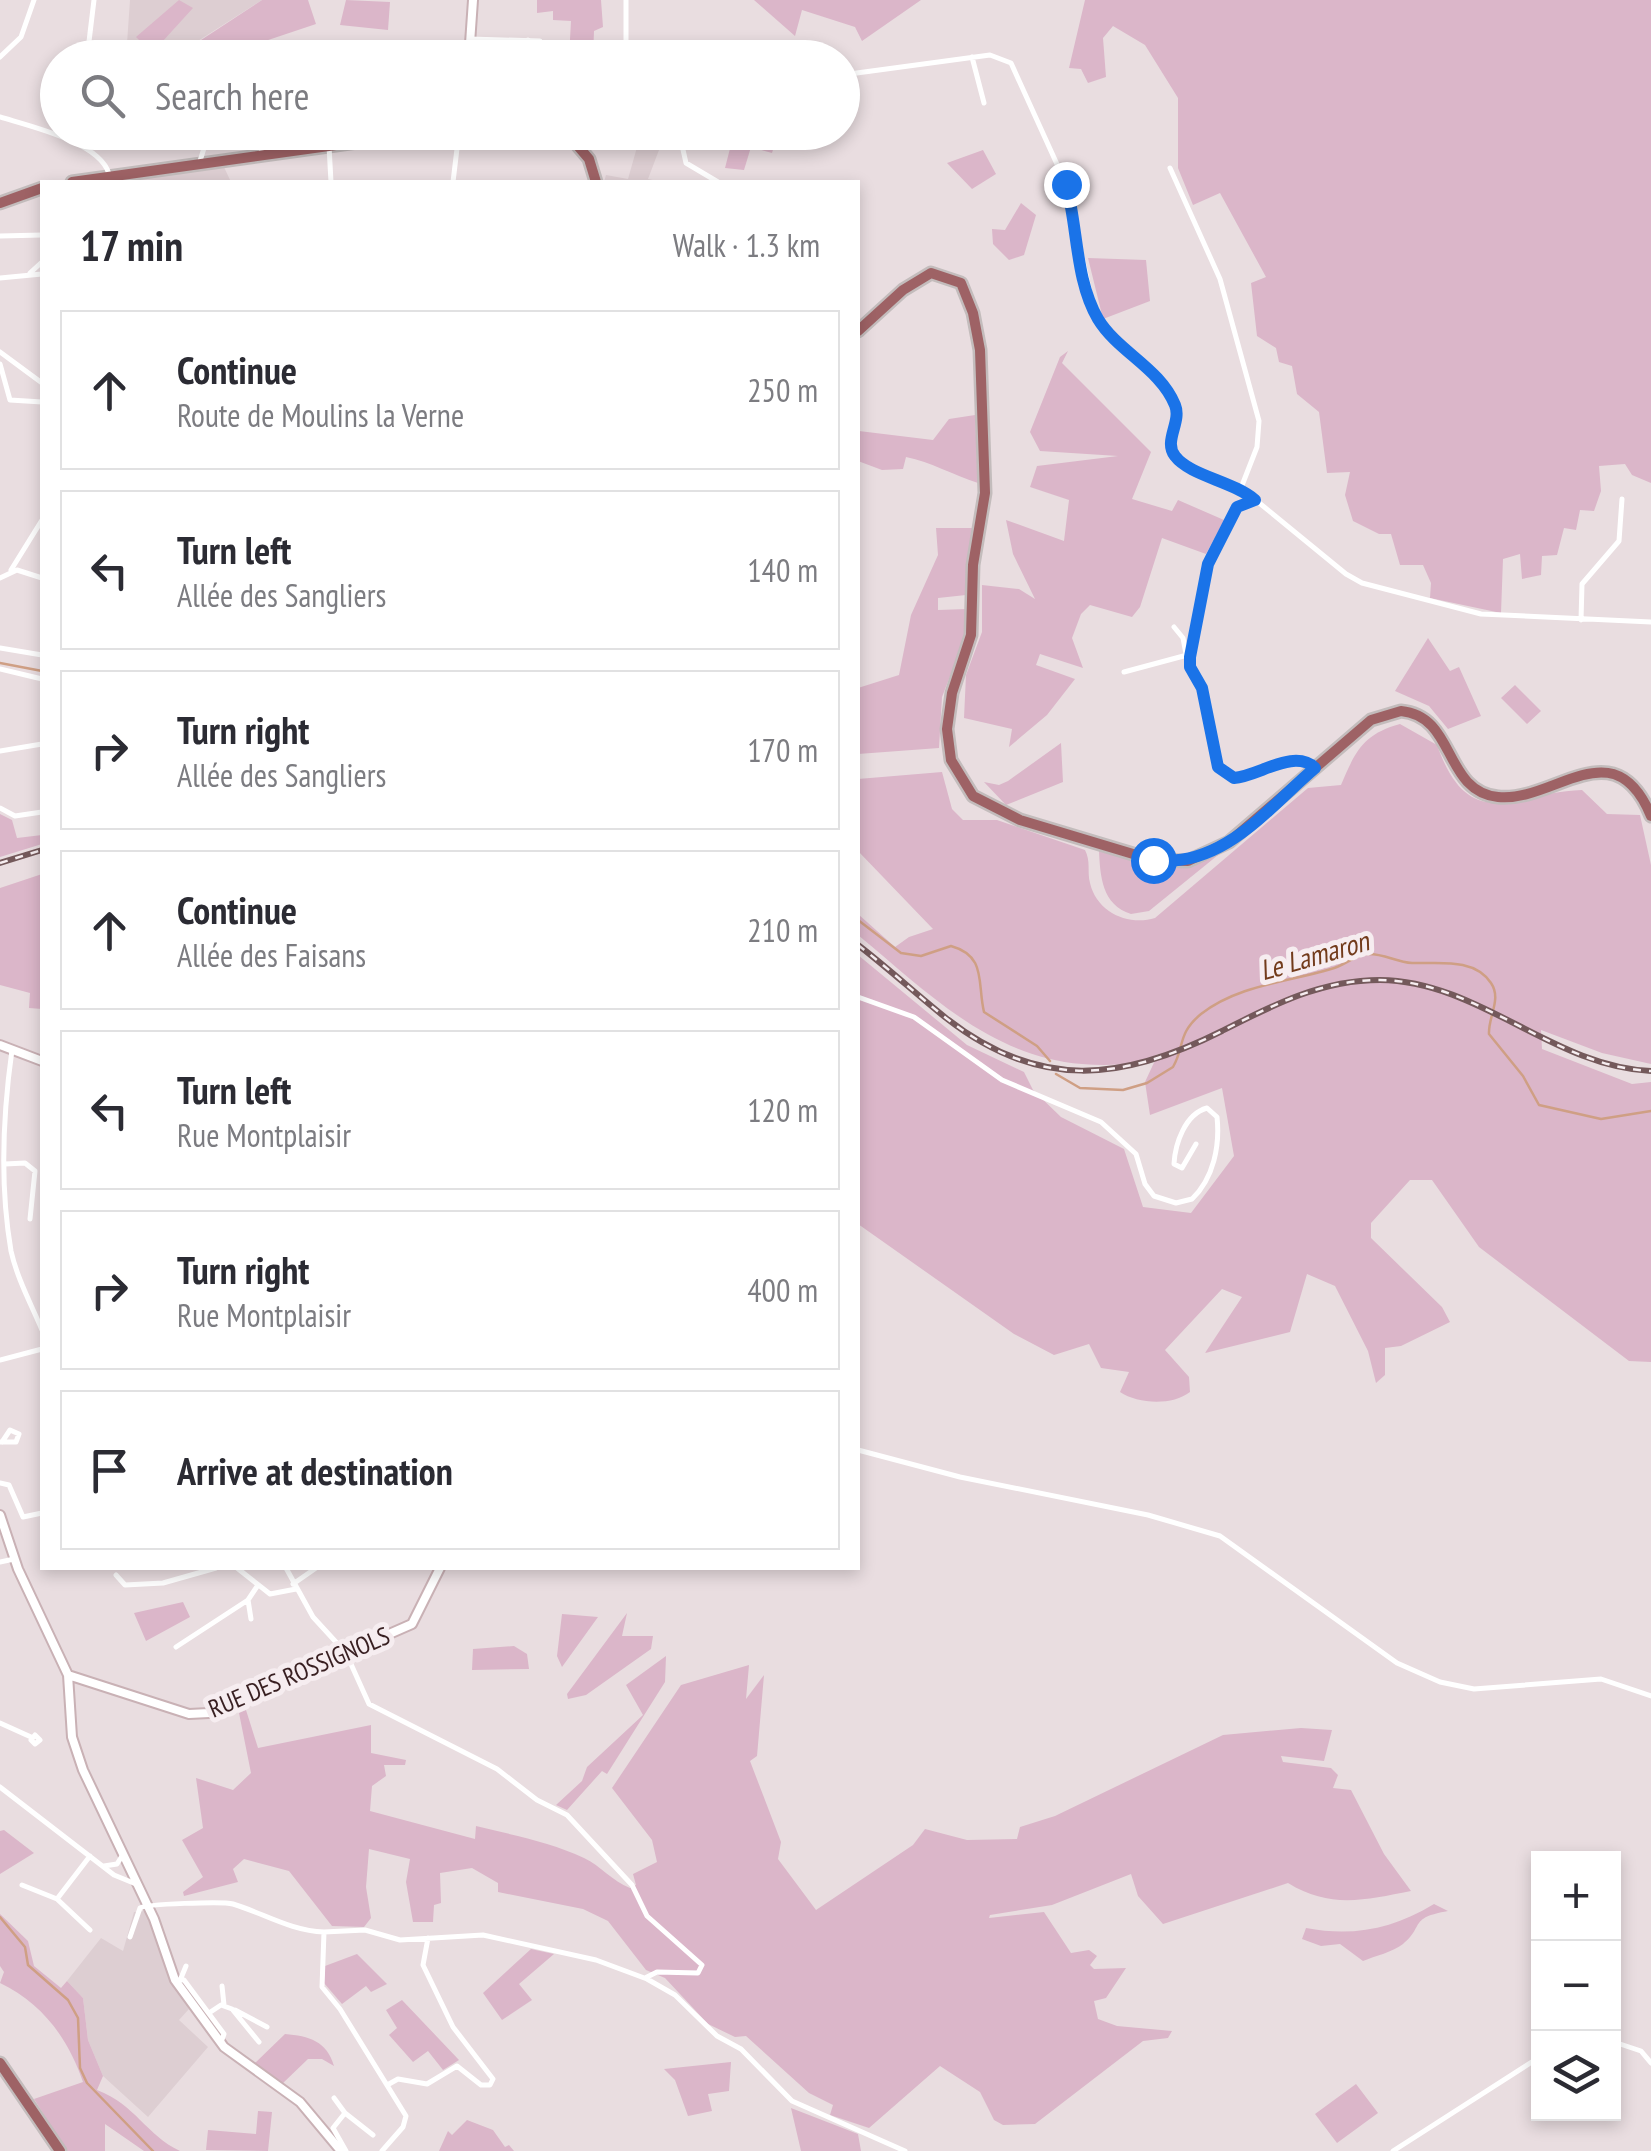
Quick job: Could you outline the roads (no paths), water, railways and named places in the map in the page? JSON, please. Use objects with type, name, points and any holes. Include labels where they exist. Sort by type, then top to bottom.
[{"type":"main road","points":[[87,180],[128,178],[301,150]]},
{"type":"main road","points":[[581,150],[595,180]]},
{"type":"main road","points":[[0,202],[40,189]]},
{"type":"main road","points":[[860,329],[903,290],[931,272],[961,283],[974,313],[982,372],[985,493],[973,565],[971,636],[955,682],[947,729],[951,760],[974,796],[1020,820],[1153,860],[1184,862],[1229,842],[1365,724],[1386,713],[1409,712],[1429,721],[1460,775],[1483,793],[1515,796],[1582,772],[1612,776],[1634,789],[1651,816]]},
{"type":"main road","points":[[1556,782],[1594,776],[1622,784],[1641,805],[1651,829]]},
{"type":"main road","points":[[0,2062],[60,2151]]},
{"type":"street","points":[[0,58],[21,36],[34,0]]},
{"type":"street","points":[[89,40],[94,0]]},
{"type":"street","points":[[473,0],[470,39],[528,40]]},
{"type":"street","points":[[626,0],[626,40]]},
{"type":"street","points":[[860,72],[998,56],[1016,69],[1066,184],[1094,311],[1106,330],[1161,382],[1175,404],[1177,417],[1170,445],[1174,456],[1240,488],[1354,579],[1496,616],[1651,622]]},
{"type":"street","points":[[972,58],[984,103]]},
{"type":"street","points":[[0,117],[40,128]]},
{"type":"street","points":[[85,150],[104,162],[110,177]]},
{"type":"street","points":[[200,164],[204,150]]},
{"type":"street","points":[[261,156],[262,150]]},
{"type":"street","points":[[328,150],[332,180]]},
{"type":"street","points":[[453,180],[457,150]]},
{"type":"street","points":[[683,150],[686,164],[714,180]]},
{"type":"street","points":[[1170,168],[1220,279],[1259,421],[1257,446],[1240,488]]},
{"type":"street","points":[[0,236],[40,236]]},
{"type":"street","points":[[28,274],[40,264]]},
{"type":"street","points":[[0,278],[40,274]]},
{"type":"street","points":[[0,352],[40,382]]},
{"type":"street","points":[[0,364],[10,400],[40,402]]},
{"type":"street","points":[[1124,672],[1189,654],[1195,645],[1208,564],[1237,507],[1255,500]]},
{"type":"street","points":[[1581,620],[1582,584],[1618,541],[1622,500]]},
{"type":"street","points":[[0,578],[11,570],[40,523]]},
{"type":"street","points":[[11,570],[40,577]]},
{"type":"street","points":[[1174,627],[1183,638],[1190,667],[1202,688],[1222,772],[1242,778],[1298,760],[1315,768]]},
{"type":"street","points":[[0,648],[40,655]]},
{"type":"street","points":[[0,669],[40,679]]},
{"type":"street","points":[[0,751],[40,744]]},
{"type":"street","points":[[0,808],[15,816],[40,812]]},
{"type":"street","points":[[860,999],[914,1017],[1002,1080],[1101,1122],[1136,1154],[1148,1190],[1163,1201],[1192,1199],[1205,1181],[1218,1134],[1217,1117],[1207,1108],[1195,1113],[1179,1137],[1174,1164],[1182,1168],[1196,1144]]},
{"type":"street","points":[[0,1045],[40,1060]]},
{"type":"street","points":[[12,1050],[4,1084],[3,1162],[10,1246],[40,1325]]},
{"type":"street","points":[[3,1162],[24,1163],[36,1171],[30,1219]]},
{"type":"street","points":[[34,1310],[40,1307]]},
{"type":"street","points":[[0,1360],[40,1350]]},
{"type":"street","points":[[860,1451],[1220,1536],[1397,1663],[1440,1682],[1494,1688],[1601,1680],[1651,1696]]},
{"type":"street","points":[[0,1483],[9,1485],[23,1517],[40,1513]]},
{"type":"street","points":[[0,1515],[14,1559],[68,1675],[74,1746],[178,1979],[221,2042],[242,2063],[300,2102],[343,2151]]},
{"type":"street","points":[[0,1562],[14,1559]]},
{"type":"street","points":[[116,1575],[125,1585],[163,1583],[209,1570]]},
{"type":"street","points":[[239,1570],[276,1595],[314,1570]]},
{"type":"street","points":[[287,1570],[313,1617],[346,1653],[372,1706],[497,1769],[537,1800],[568,1815],[632,1885],[647,1916],[702,1965],[698,1973],[658,1972],[644,1978]]},
{"type":"street","name":"RUE DES ROSSIGNOLS","points":[[68,1675],[199,1714],[412,1624],[439,1570]]},
{"type":"street","points":[[309,1574],[318,1580]]},
{"type":"street","points":[[176,1647],[248,1600],[258,1586]]},
{"type":"street","points":[[248,1600],[251,1619]]},
{"type":"street","points":[[0,1723],[32,1737]]},
{"type":"street","points":[[0,1787],[104,1866],[136,1884]]},
{"type":"street","points":[[57,1899],[90,1856]]},
{"type":"street","points":[[110,1869],[122,1856]]},
{"type":"street","points":[[110,1869],[128,1870]]},
{"type":"street","points":[[22,1885],[57,1899],[90,1930]]},
{"type":"street","points":[[130,1938],[140,1908],[146,1903],[230,1903],[269,1920],[324,1932],[365,1930],[392,1940],[483,1935],[596,1960],[675,1994],[717,2036],[741,2049],[792,2101],[905,2151]]},
{"type":"street","points":[[324,1932],[322,1988],[389,2084],[406,2122],[382,2151]]},
{"type":"street","points":[[389,2084],[398,2079],[427,2084],[457,2066],[481,2085],[490,2085],[493,2079],[446,2015],[423,1965],[428,1938]]},
{"type":"street","points":[[178,1979],[186,1966]]},
{"type":"street","points":[[178,1979],[224,2034],[221,2042]]},
{"type":"street","points":[[222,1986],[224,2005]]},
{"type":"street","points":[[209,2014],[224,2005]]},
{"type":"street","points":[[224,2005],[256,2017],[267,2026]]},
{"type":"street","points":[[232,2009],[258,2042]]},
{"type":"street","points":[[1621,2044],[1641,2050],[1651,2063]]},
{"type":"street","points":[[1393,2151],[1531,2062]]},
{"type":"street","points":[[334,2098],[345,2113],[373,2135]]},
{"type":"street","points":[[343,2151],[334,2128],[345,2113]]},
{"type":"waterway","points":[[0,663],[40,671]]},
{"type":"waterway","name":"Le Lamaron","points":[[860,922],[901,953],[921,956],[951,946],[970,956],[978,972],[984,1012],[1037,1046],[1050,1061]]},
{"type":"waterway","name":"Le Lamaron","points":[[1056,1074],[1080,1088],[1123,1090],[1147,1083],[1173,1067],[1188,1028],[1215,1004],[1247,990],[1373,954],[1406,962],[1465,966],[1484,975],[1495,995],[1489,1034],[1523,1076],[1539,1105],[1601,1119],[1651,1111]]},
{"type":"waterway","points":[[0,1917],[25,1947],[28,1965],[68,2000],[78,2018],[80,2068],[87,2083],[153,2151]]},
{"type":"railway","points":[[0,863],[40,851]]},
{"type":"railway","points":[[860,947],[980,1042],[1014,1058],[1048,1067],[1082,1071],[1150,1060],[1318,989],[1380,980],[1416,984],[1451,994],[1581,1055],[1615,1066],[1651,1071]]}]
